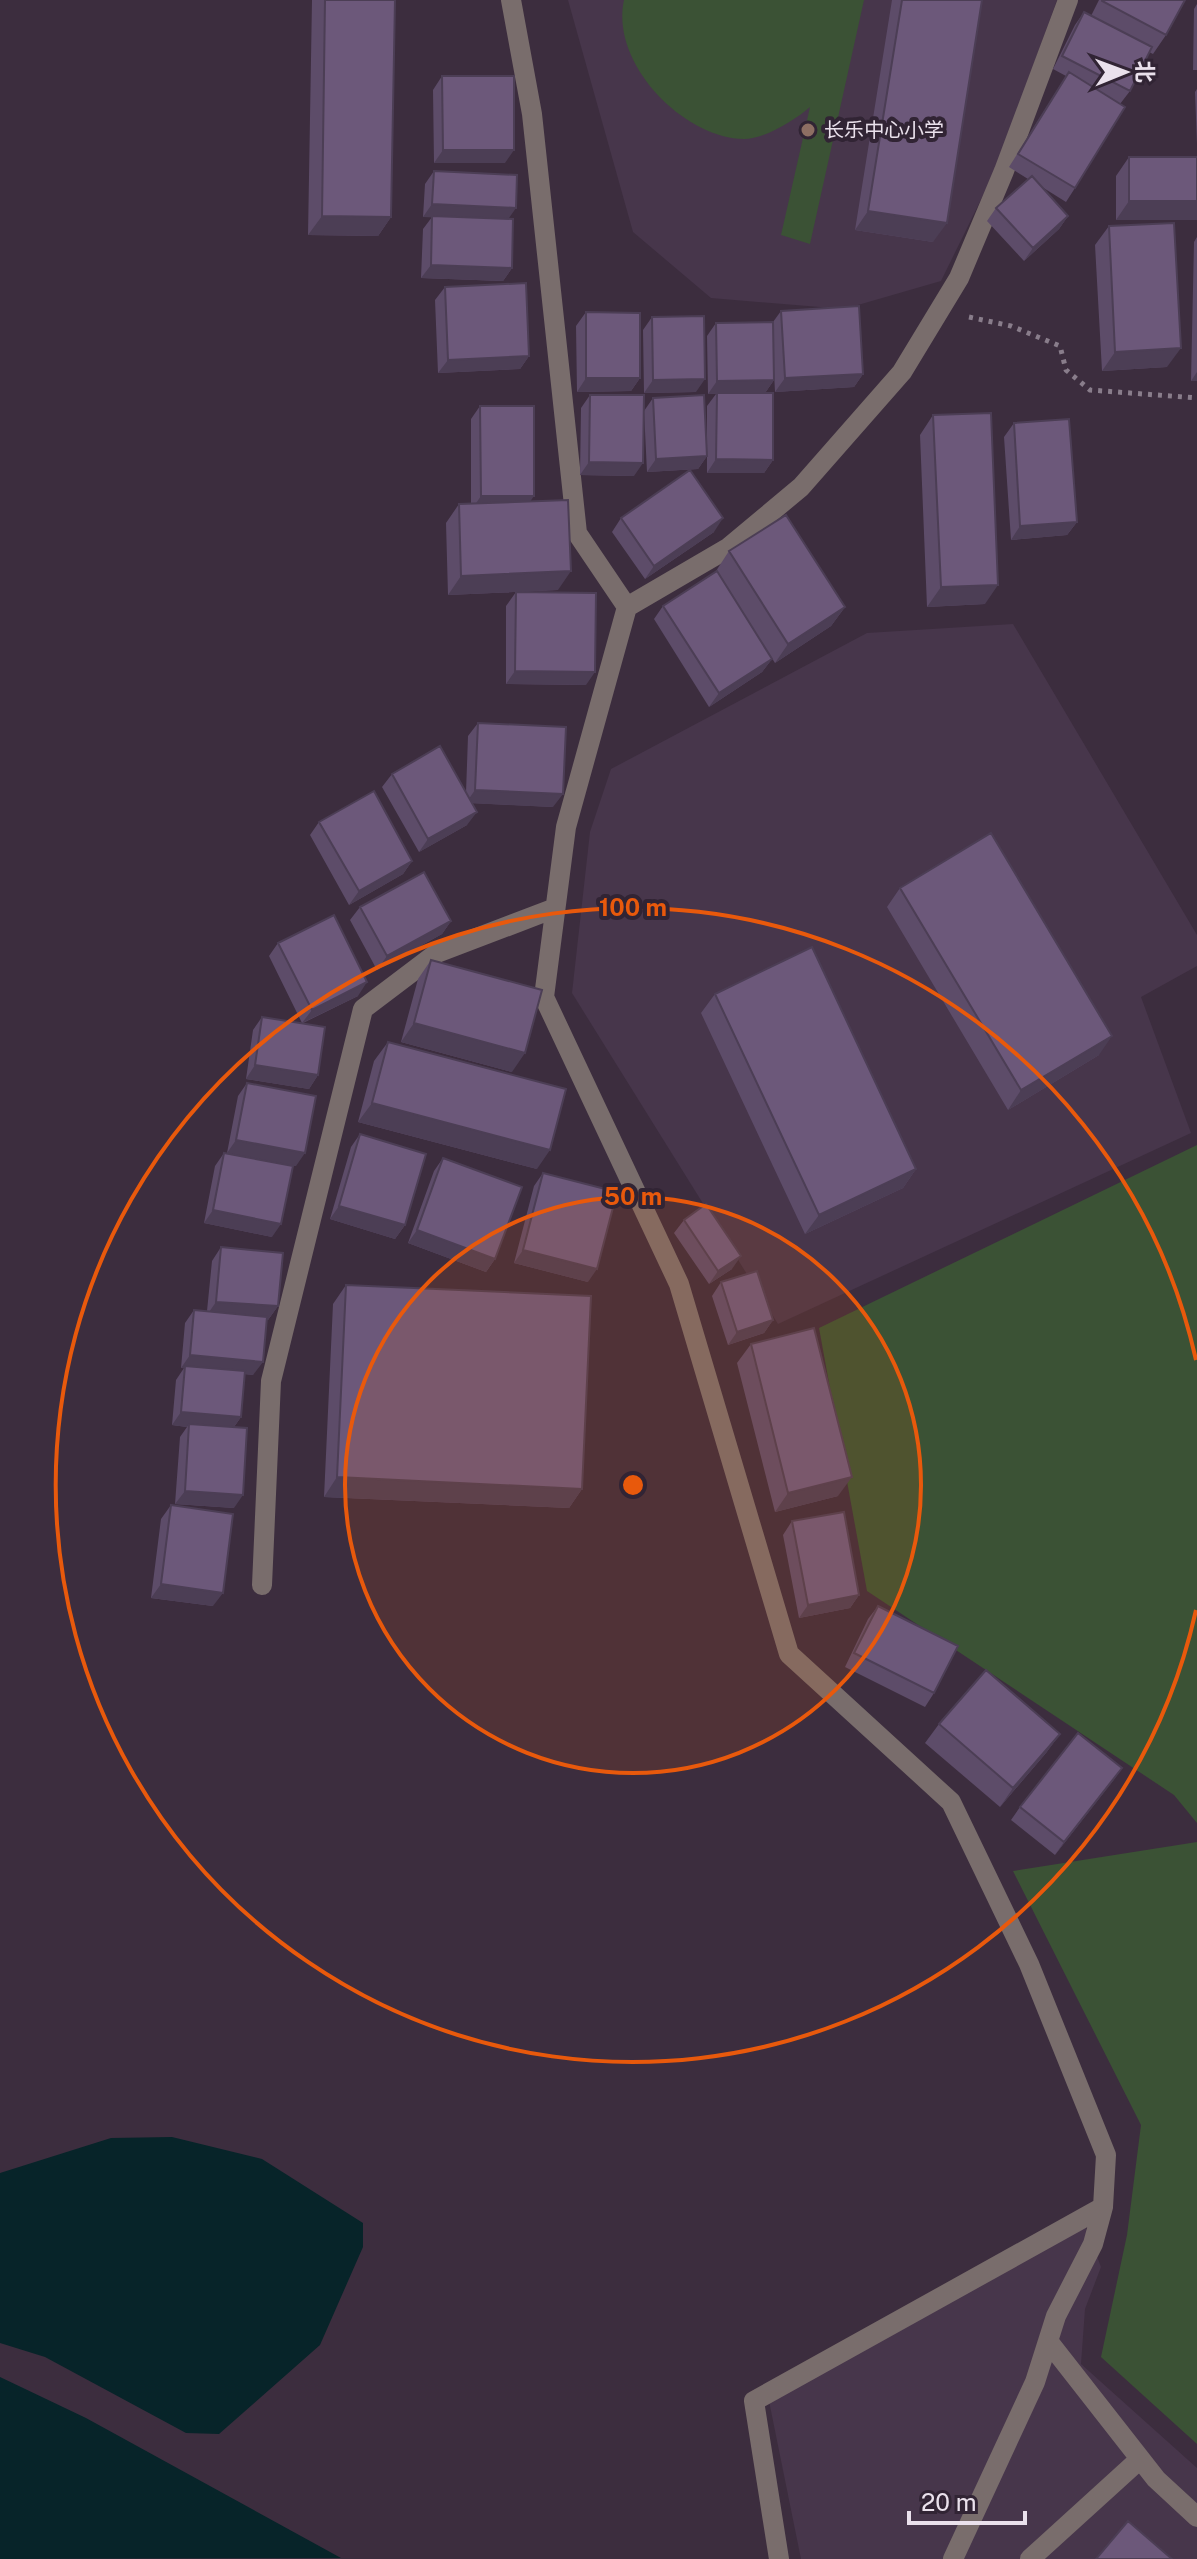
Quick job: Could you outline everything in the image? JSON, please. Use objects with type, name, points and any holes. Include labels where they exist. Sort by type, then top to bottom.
[{"type":"street","points":[[511,0],[532,114],[577,533],[627,607]]},
{"type":"street","points":[[953,2559],[1035,2382],[1056,2316],[1093,2244],[1103,2207],[1106,2155],[1029,1964],[951,1802],[789,1654],[679,1284],[544,997],[566,827],[627,607],[728,548],[801,487],[902,372],[959,278],[1004,171],[1068,0]]},
{"type":"street","points":[[262,1585],[271,1381],[363,1009],[437,953],[555,908]]},
{"type":"street","points":[[779,2559],[754,2401],[1103,2207]]},
{"type":"street","points":[[1048,2341],[1140,2459],[1197,2517]]},
{"type":"street","points":[[1030,2559],[1140,2459]]},
{"type":"path","points":[[943,304],[968,316],[1011,326],[1060,346],[1066,370],[1090,390],[1197,398]]},
{"type":"shaded area","name":"长乐中心小学","points":[[568,0],[1057,0],[996,169],[941,281],[844,309],[711,298],[633,232]]},
{"type":"shaded area","points":[[1013,624],[1197,935],[1197,966],[1141,997],[1191,1133],[778,1324],[572,993],[590,832],[611,769],[867,633]]},
{"type":"shaded area","points":[[172,2137],[262,2159],[363,2223],[363,2247],[320,2345],[219,2434],[186,2433],[45,2357],[0,2343],[0,2173],[111,2138]]},
{"type":"shaded area","points":[[1083,2220],[1101,2267],[1085,2309],[1081,2364],[1197,2468],[1197,2559],[801,2559],[769,2401]]},
{"type":"shaded area","points":[[0,2377],[86,2418],[341,2558],[0,2559]]},
{"type":"green space","points":[[624,0],[864,0],[810,244],[781,235],[810,107],[779,128],[752,138],[721,135],[698,126],[656,93],[640,71],[628,48],[623,24]]},
{"type":"green space","points":[[1197,1145],[1197,1823],[1174,1795],[867,1591],[819,1328]]},
{"type":"green space","points":[[1197,1842],[1197,2444],[1101,2357],[1127,2235],[1141,2125],[1013,1871]]},
{"type":"building","points":[[325,0],[395,0],[391,217],[322,216]]},
{"type":"building","points":[[902,0],[982,0],[947,223],[868,211]]},
{"type":"building","points":[[1102,0],[1185,0],[1166,35]]},
{"type":"building","points":[[1084,12],[1152,47],[1130,91],[1062,56]]},
{"type":"building","points":[[1069,72],[1125,107],[1075,188],[1018,154]]},
{"type":"building","points":[[442,76],[514,76],[514,150],[443,150]]},
{"type":"building","points":[[1129,157],[1197,157],[1197,201],[1129,201]]},
{"type":"building","points":[[434,171],[517,175],[516,208],[432,204]]},
{"type":"building","points":[[1032,176],[1068,216],[1033,248],[996,208]]},
{"type":"building","points":[[432,216],[513,219],[512,268],[431,265]]},
{"type":"building","points":[[1174,223],[1181,348],[1115,352],[1109,226]]},
{"type":"building","points":[[526,283],[529,356],[448,360],[445,287]]},
{"type":"building","points":[[859,306],[863,374],[785,378],[781,311]]},
{"type":"building","points":[[586,312],[640,313],[640,378],[586,378]]},
{"type":"building","points":[[704,316],[705,379],[653,380],[652,317]]},
{"type":"building","points":[[773,322],[774,380],[717,381],[716,323]]},
{"type":"building","points":[[717,393],[773,393],[773,460],[716,459]]},
{"type":"building","points":[[590,395],[644,395],[643,463],[589,462]]},
{"type":"building","points":[[704,395],[707,456],[656,459],[653,398]]},
{"type":"building","points":[[480,406],[534,406],[534,496],[481,496]]},
{"type":"building","points":[[991,413],[998,585],[941,587],[933,415]]},
{"type":"building","points":[[1069,419],[1077,522],[1020,526],[1014,423]]},
{"type":"building","points":[[690,470],[723,518],[654,566],[621,518]]},
{"type":"building","points":[[568,500],[571,571],[461,576],[459,504]]},
{"type":"building","points":[[786,515],[845,607],[788,644],[729,551]]},
{"type":"building","points":[[717,571],[772,659],[719,693],[663,606]]},
{"type":"building","points":[[516,592],[596,593],[595,672],[515,671]]},
{"type":"building","points":[[478,723],[566,727],[563,794],[475,790]]},
{"type":"building","points":[[440,746],[477,812],[428,839],[392,774]]},
{"type":"building","points":[[374,791],[412,861],[359,891],[319,822]]},
{"type":"building","points":[[991,833],[1112,1036],[1021,1090],[900,888]]},
{"type":"building","points":[[424,872],[451,921],[387,956],[360,907]]},
{"type":"building","points":[[334,915],[367,982],[312,1010],[278,943]]},
{"type":"building","points":[[812,947],[916,1169],[819,1215],[715,994]]},
{"type":"building","points":[[431,960],[542,990],[525,1053],[414,1023]]},
{"type":"building","points":[[262,1017],[325,1027],[318,1075],[255,1065]]},
{"type":"building","points":[[388,1042],[566,1089],[550,1150],[372,1103]]},
{"type":"building","points":[[247,1083],[316,1096],[305,1153],[236,1140]]},
{"type":"building","points":[[360,1134],[426,1154],[405,1225],[339,1206]]},
{"type":"building","points":[[224,1153],[293,1166],[281,1224],[213,1210]]},
{"type":"building","points":[[443,1158],[522,1187],[495,1259],[417,1230]]},
{"type":"building","points":[[543,1173],[617,1192],[597,1269],[523,1250]]},
{"type":"building","points":[[706,1204],[741,1256],[718,1271],[684,1220]]},
{"type":"building","points":[[221,1247],[283,1253],[278,1306],[216,1302]]},
{"type":"building","points":[[757,1271],[773,1320],[737,1332],[721,1282]]},
{"type":"building","points":[[346,1285],[591,1296],[582,1489],[337,1477]]},
{"type":"building","points":[[194,1310],[267,1317],[263,1362],[190,1355]]},
{"type":"building","points":[[814,1328],[852,1477],[788,1493],[751,1344]]},
{"type":"building","points":[[185,1366],[245,1371],[241,1417],[181,1412]]},
{"type":"building","points":[[189,1424],[247,1428],[243,1495],[185,1491]]},
{"type":"building","points":[[171,1505],[233,1514],[223,1593],[161,1584]]},
{"type":"building","points":[[844,1512],[859,1595],[808,1605],[792,1521]]},
{"type":"building","points":[[878,1606],[958,1646],[934,1693],[854,1653]]},
{"type":"building","points":[[986,1670],[1060,1734],[1013,1788],[939,1724]]},
{"type":"building","points":[[1078,1733],[1122,1768],[1064,1842],[1020,1807]]},
{"type":"building","points":[[1128,2521],[1172,2559],[1096,2559]]},
{"type":"place","name":"长乐中心小学","points":[[808,130]]}]
